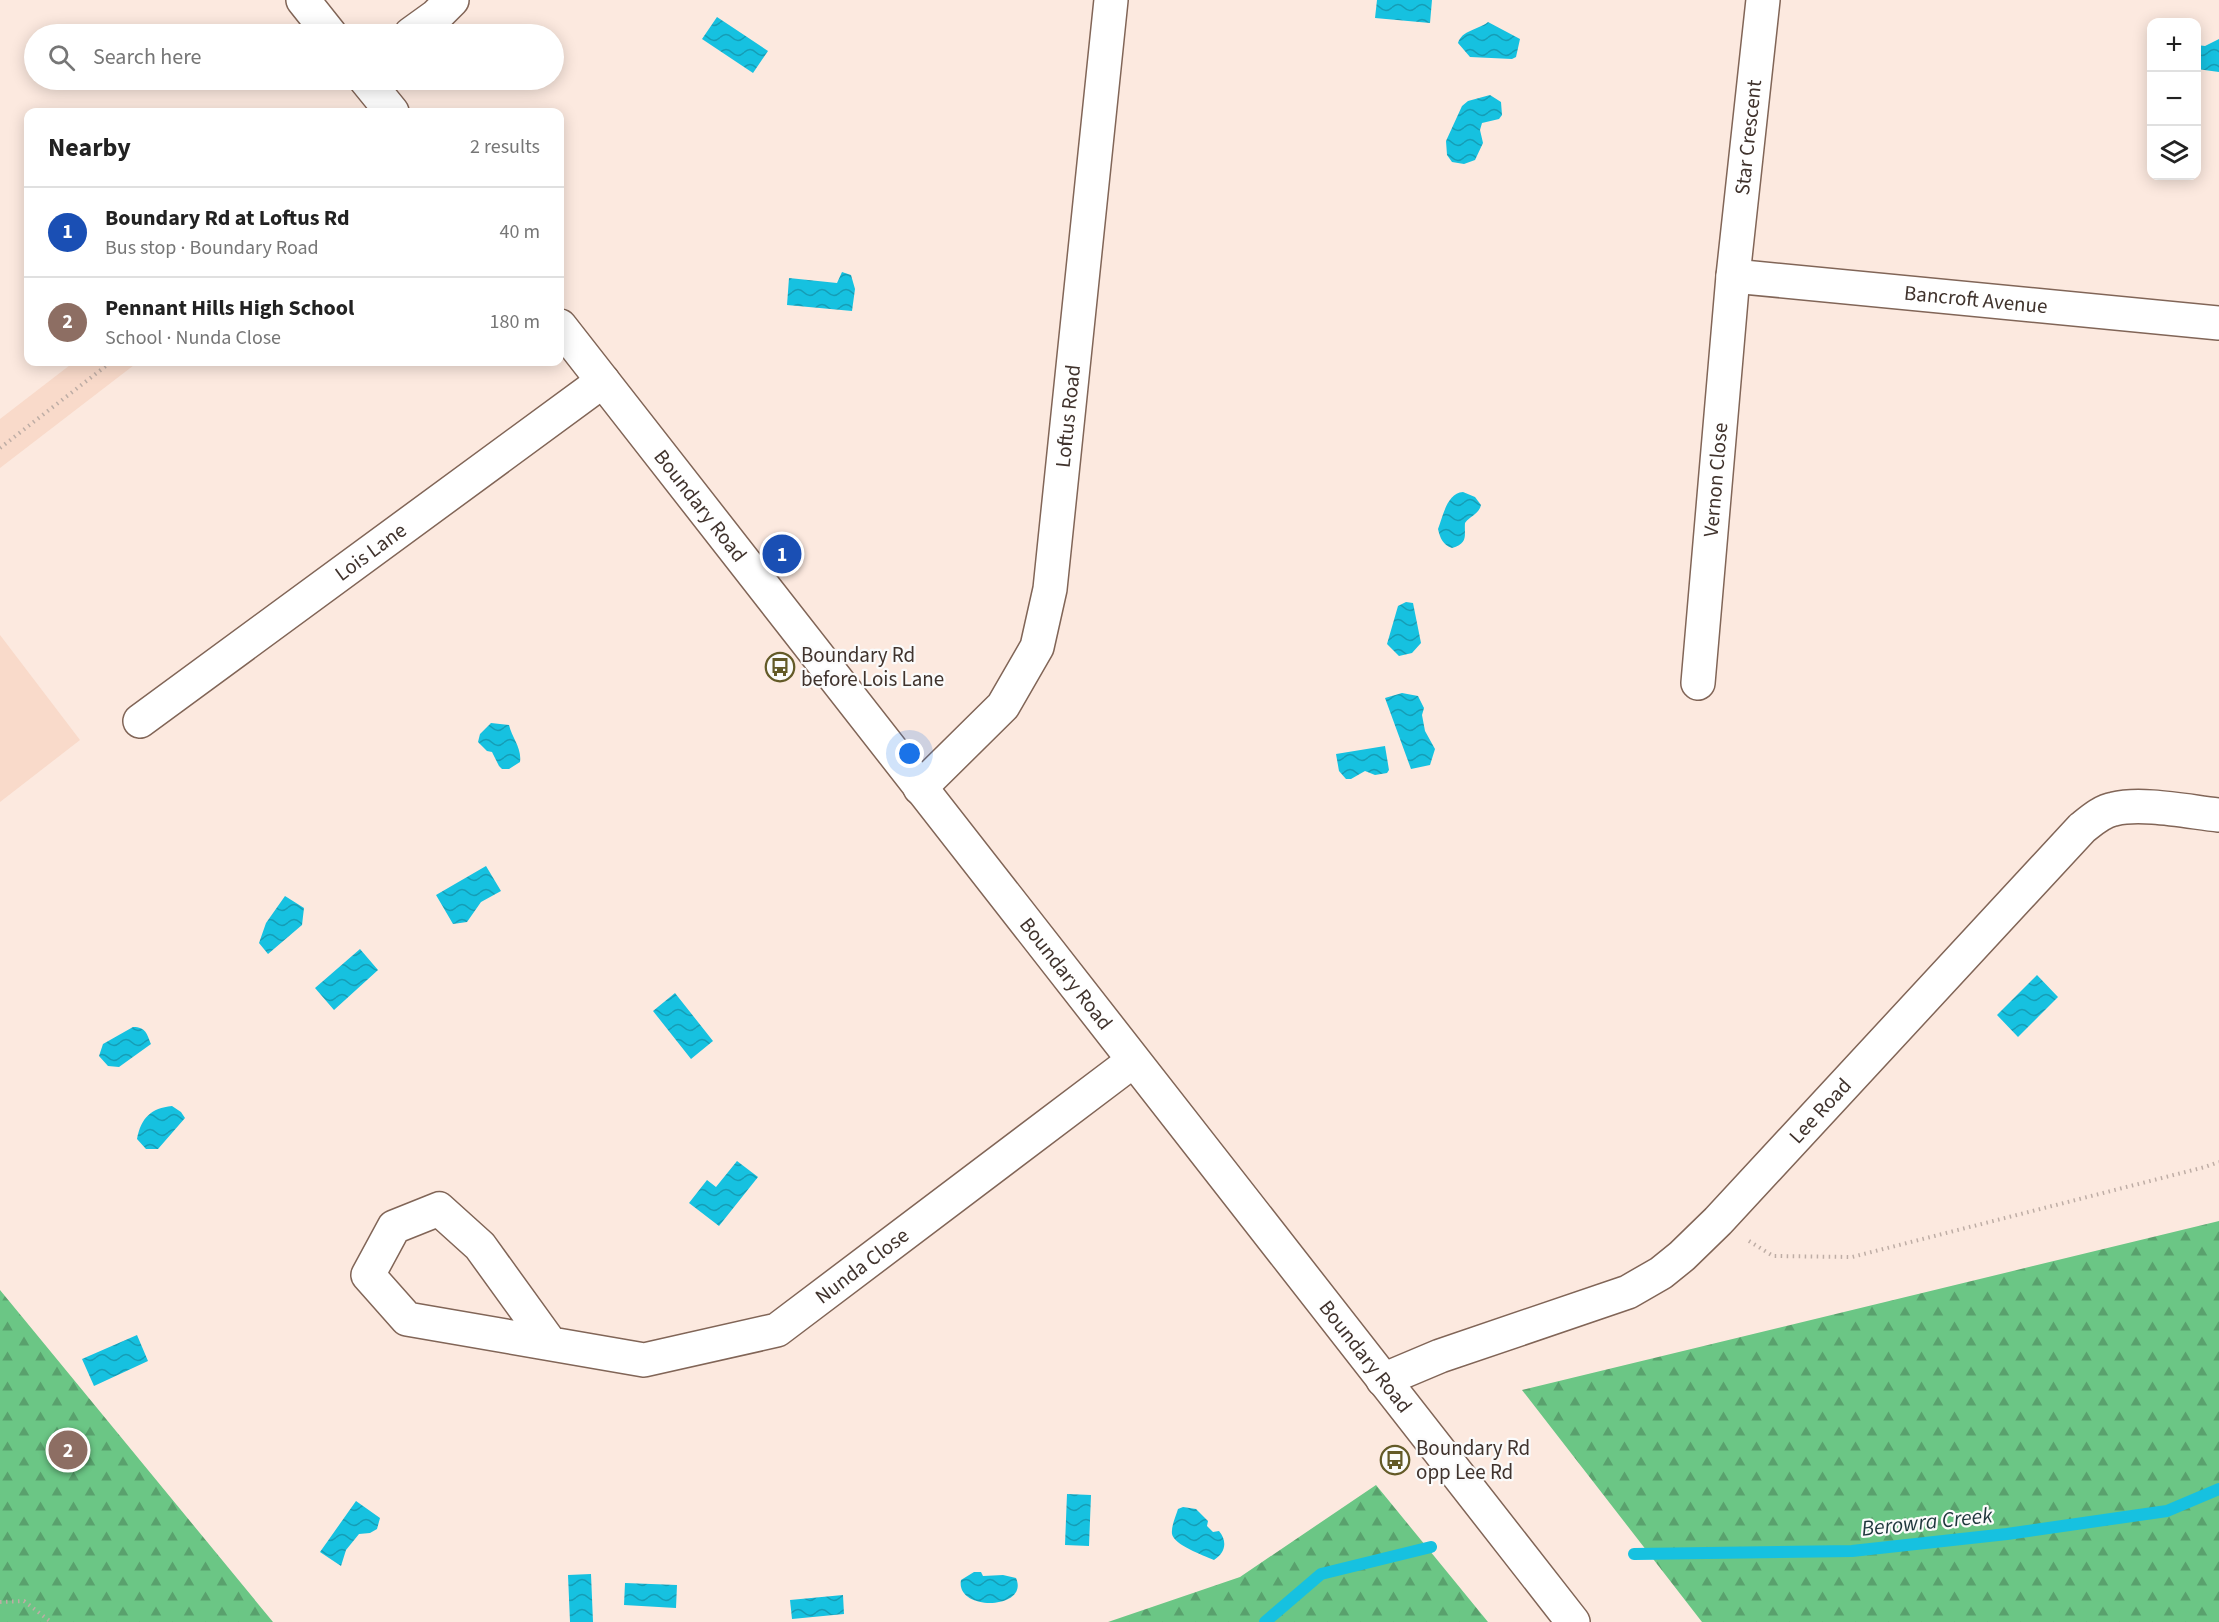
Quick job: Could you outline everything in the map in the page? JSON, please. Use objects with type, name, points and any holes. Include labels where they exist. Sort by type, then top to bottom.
[{"type":"street","points":[[303,0],[322,24]]},
{"type":"street","points":[[425,24],[452,0]]},
{"type":"street","name":"Loftus Road","points":[[920,788],[1003,706],[1037,647],[1050,589],[1111,0]]},
{"type":"street","name":"Star Crescent","points":[[1733,276],[1763,0]]},
{"type":"street","points":[[374,90],[389,108]]},
{"type":"street","name":"Bancroft Avenue","points":[[1733,276],[2219,323]]},
{"type":"street","name":"Vernon Close","points":[[1698,683],[1733,276]]},
{"type":"street","name":"Boundary Road","points":[[564,331],[1573,1622]]},
{"type":"street","name":"Lois Lane","points":[[140,722],[603,381]]},
{"type":"street","name":"Lee Road","points":[[1383,1380],[1440,1356],[1628,1292],[1662,1273],[1718,1221],[2082,828],[2093,819],[2115,808],[2134,807],[2219,815]]},
{"type":"street","name":"Nunda Close","points":[[550,1343],[480,1246],[439,1209],[394,1227],[368,1275],[407,1319],[644,1360],[777,1330],[1133,1061]]},
{"type":"path","points":[[0,448],[106,366]]},
{"type":"path","points":[[1718,1221],[1773,1256],[1852,1257],[2219,1162]]},
{"type":"path","points":[[0,1602],[24,1601],[51,1622]]},
{"type":"shaded area","points":[[69,366],[133,366],[0,468],[0,419]]},
{"type":"shaded area","points":[[0,635],[80,740],[0,802]]},
{"type":"green space","points":[[2219,1221],[2219,1622],[1702,1622],[1522,1390]]},
{"type":"green space","points":[[0,1290],[273,1622],[0,1622]]},
{"type":"green space","points":[[1376,1485],[1488,1622],[1108,1622],[1240,1577]]},
{"type":"water","points":[[1377,0],[1432,0],[1430,23],[1375,18]]},
{"type":"water","points":[[717,17],[768,51],[753,73],[702,39]]},
{"type":"water","points":[[1488,22],[1520,39],[1516,57],[1512,59],[1470,57],[1458,43],[1463,35]]},
{"type":"water","points":[[2219,39],[2219,72],[2201,70],[2201,46],[2205,46]]},
{"type":"water","points":[[1490,95],[1501,102],[1502,115],[1499,119],[1482,123],[1480,130],[1483,143],[1475,160],[1464,164],[1452,162],[1447,155],[1446,141],[1462,106],[1468,101]]},
{"type":"water","points":[[842,272],[851,275],[855,289],[852,311],[787,305],[789,278],[837,283]]},
{"type":"water","points":[[1463,492],[1475,497],[1481,505],[1465,523],[1465,535],[1461,544],[1452,548],[1442,541],[1438,529],[1449,501],[1453,496]]},
{"type":"water","points":[[1406,602],[1413,603],[1421,643],[1412,653],[1399,656],[1387,644],[1398,606]]},
{"type":"water","points":[[1402,693],[1418,696],[1424,708],[1422,715],[1425,731],[1435,749],[1430,765],[1411,769],[1385,698]]},
{"type":"water","points":[[491,723],[509,725],[518,748],[520,762],[509,769],[502,769],[492,752],[487,751],[478,742],[480,734]]},
{"type":"water","points":[[1385,746],[1389,770],[1387,773],[1375,775],[1365,771],[1351,779],[1346,779],[1339,771],[1336,754]]},
{"type":"water","points":[[486,866],[501,891],[481,902],[467,922],[453,924],[436,895]]},
{"type":"water","points":[[285,896],[304,908],[302,925],[268,954],[259,943],[266,923]]},
{"type":"water","points":[[360,949],[378,970],[334,1010],[315,988]]},
{"type":"water","points":[[2037,975],[2058,997],[2018,1037],[1997,1015]]},
{"type":"water","points":[[675,993],[713,1041],[691,1059],[653,1011]]},
{"type":"water","points":[[133,1027],[143,1030],[151,1044],[119,1067],[108,1066],[99,1056],[103,1044]]},
{"type":"water","points":[[172,1106],[185,1118],[158,1149],[146,1149],[137,1139],[144,1120],[158,1109]]},
{"type":"water","points":[[737,1161],[758,1177],[719,1226],[689,1203],[707,1180],[716,1187]]},
{"type":"water","points":[[137,1335],[148,1361],[94,1386],[82,1359]]},
{"type":"water","points":[[1067,1494],[1091,1495],[1089,1546],[1065,1545]]},
{"type":"water","points":[[356,1501],[380,1518],[377,1529],[370,1533],[359,1534],[346,1550],[341,1566],[320,1552]]},
{"type":"water","points":[[1183,1507],[1196,1509],[1208,1521],[1207,1526],[1213,1532],[1219,1531],[1222,1535],[1223,1551],[1214,1560],[1190,1549],[1174,1538],[1172,1531],[1174,1521],[1178,1509]]},
{"type":"water","points":[[974,1572],[981,1572],[983,1576],[1003,1575],[1016,1578],[1017,1589],[1012,1596],[1003,1601],[979,1602],[969,1598],[962,1590],[961,1580]]},
{"type":"water","points":[[591,1574],[593,1622],[570,1622],[568,1575]]},
{"type":"water","points":[[625,1583],[677,1585],[676,1608],[624,1605]]},
{"type":"water","points":[[843,1595],[844,1614],[792,1619],[790,1600]]},
{"type":"waterway","name":"Berowra Creek","points":[[1634,1554],[1852,1551],[2007,1534],[2167,1511],[2219,1489]]},
{"type":"waterway","name":"Berowra Creek","points":[[1265,1622],[1321,1574],[1431,1547]]},
{"type":"place","name":"Boundary Rd at Loftus Rd","points":[[782,554]]},
{"type":"place","name":"Boundary Rd before Lois Lane","points":[[780,667]]},
{"type":"place","name":"Pennant Hills High School","points":[[68,1450]]},
{"type":"place","name":"Boundary Rd opp Lee Rd","points":[[1395,1460]]}]
